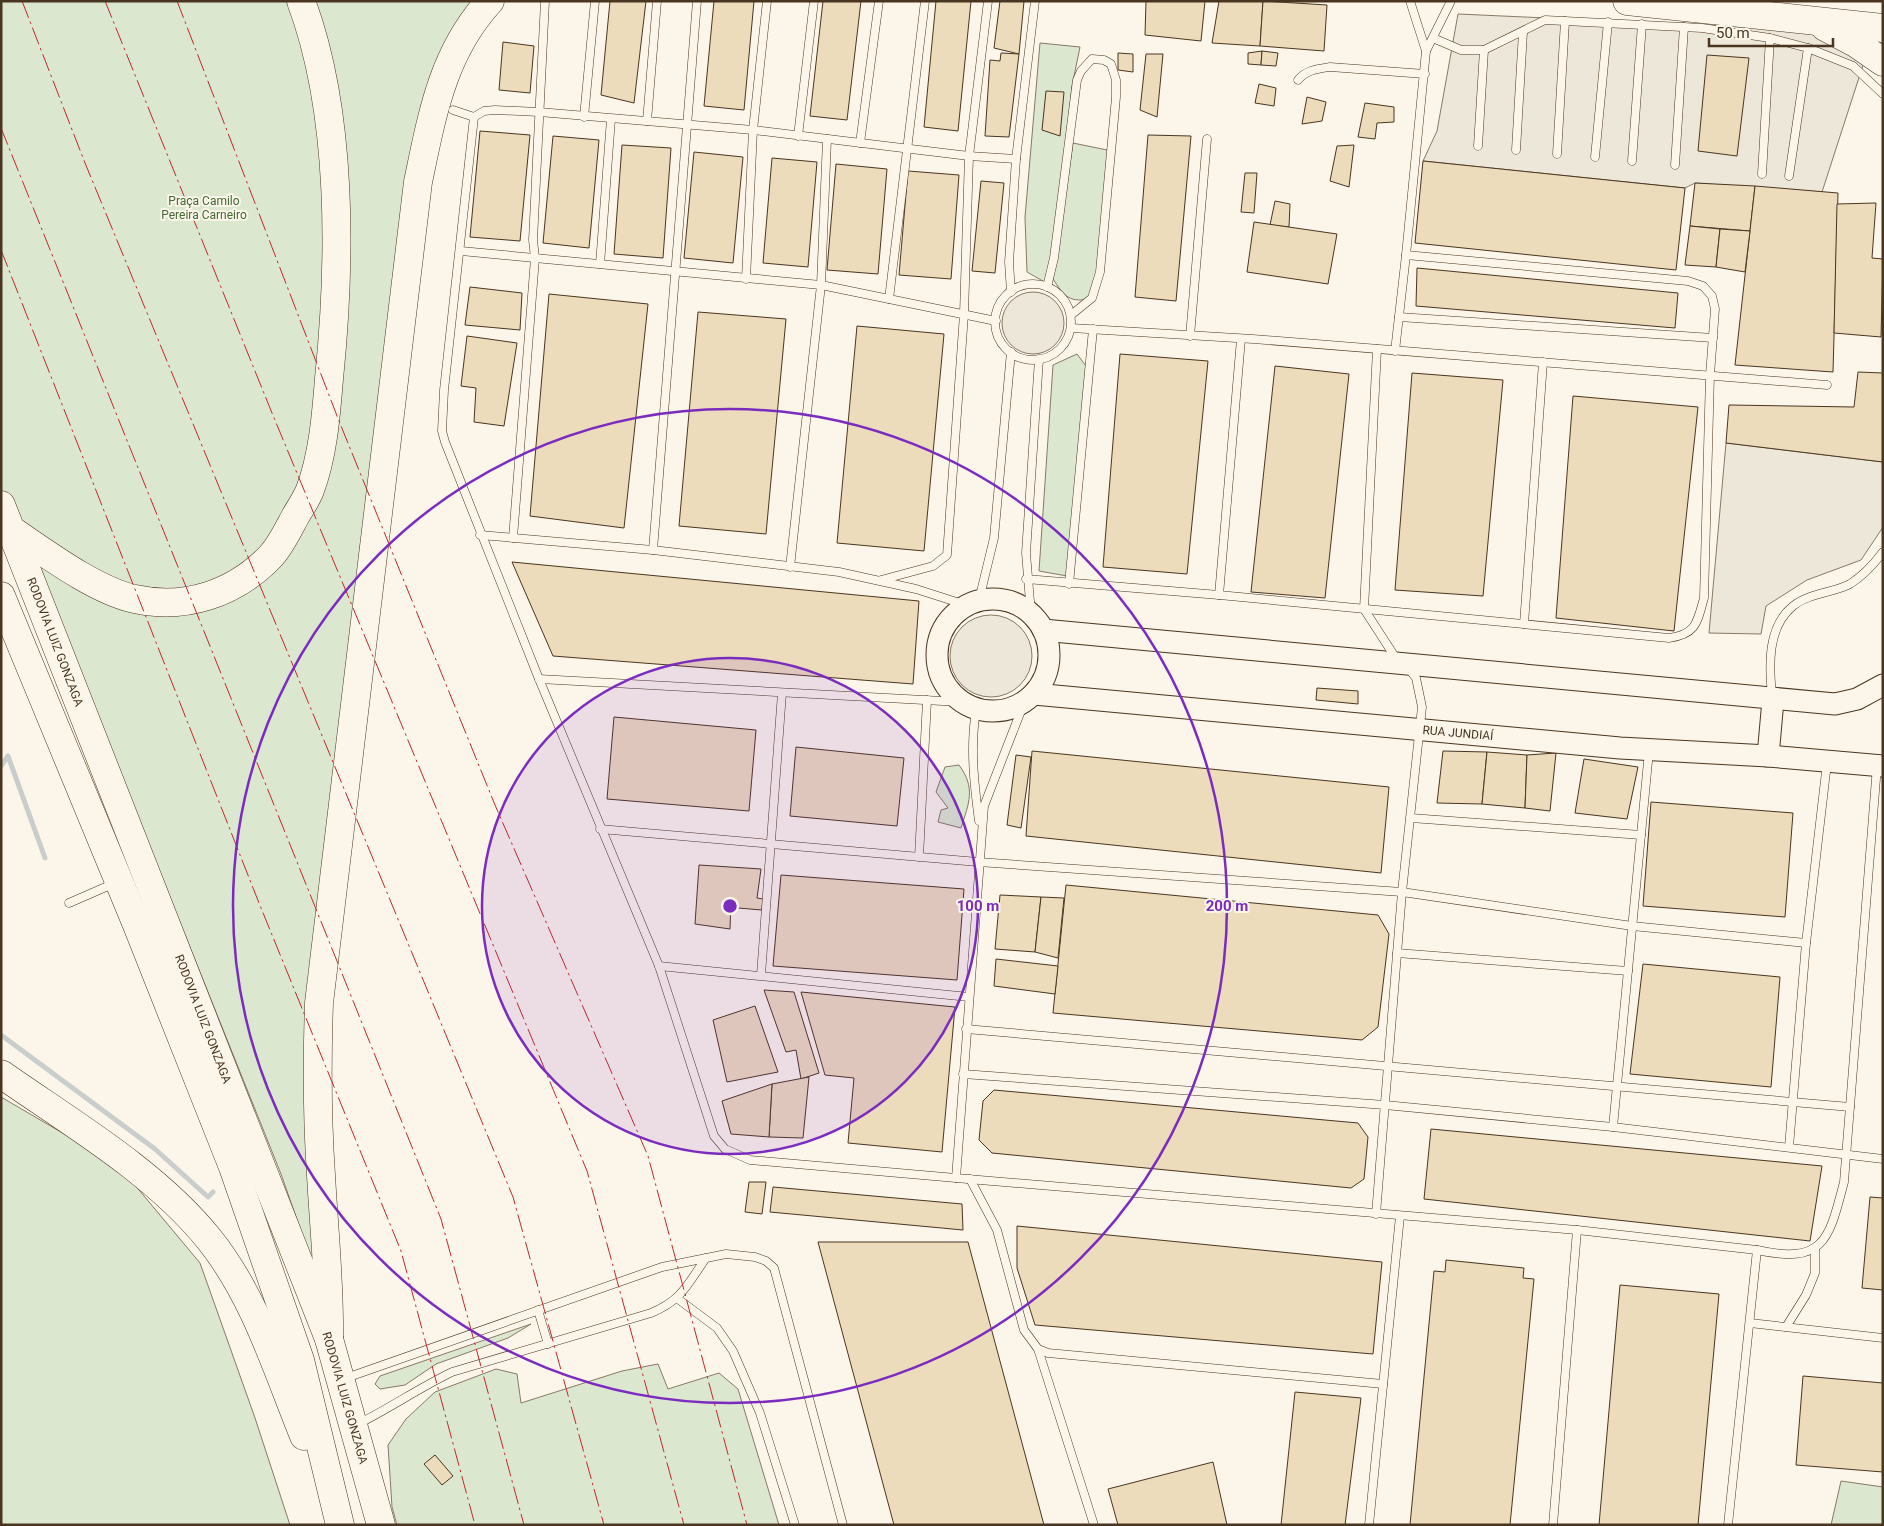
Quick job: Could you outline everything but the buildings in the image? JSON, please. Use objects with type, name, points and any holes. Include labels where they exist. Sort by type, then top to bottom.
[{"type":"highway","points":[[6,518],[101,587],[134,599],[164,603],[186,602],[223,592],[249,576],[271,556],[309,492],[317,468],[329,380],[334,313],[335,221],[327,112],[313,34],[300,1]]},
{"type":"highway","points":[[329,1339],[330,1292],[320,1174],[317,1065],[319,1003],[414,212],[418,182],[436,98],[452,57],[473,20],[490,1]]},
{"type":"highway","points":[[1627,1],[1883,28]]},
{"type":"highway","points":[[1810,20],[1857,44],[1883,62]]},
{"type":"highway","name":"RODOVIA LUIZ GONZAGA","points":[[6,518],[329,1339],[381,1525]]},
{"type":"highway","name":"RODOVIA LUIZ GONZAGA","points":[[1,596],[119,881],[229,1158],[300,1360],[339,1522]]},
{"type":"highway","points":[[1,1074],[134,1167],[184,1212],[209,1239],[227,1265],[257,1318],[339,1522]]},
{"type":"street","points":[[1007,600],[1037,622],[1048,646],[1048,663],[1044,679],[1029,698],[1009,710],[992,712],[968,706],[947,689],[938,671],[936,652],[941,633],[951,617],[973,602],[1007,600]]},
{"type":"street","points":[[1037,622],[1399,662],[1773,700],[1835,704],[1857,699],[1883,686]]},
{"type":"street","name":"RUA JUNDIAÍ","points":[[1029,698],[1418,729],[1649,751],[1768,756],[1881,764]]},
{"type":"street","points":[[1768,756],[1773,700]]},
{"type":"lane","points":[[513,538],[535,258],[533,240],[545,1]]},
{"type":"lane","points":[[584,116],[595,1]]},
{"type":"lane","points":[[647,121],[657,1]]},
{"type":"lane","points":[[653,550],[697,1]]},
{"type":"lane","points":[[746,278],[753,130],[767,1]]},
{"type":"lane","points":[[798,136],[814,1]]},
{"type":"lane","points":[[860,143],[879,1]]},
{"type":"lane","points":[[889,299],[925,1]]},
{"type":"lane","points":[[881,580],[934,566],[947,555],[964,314],[969,156],[988,1]]},
{"type":"lane","points":[[1011,292],[1009,262],[1016,159],[1035,1]]},
{"type":"lane","points":[[1395,351],[1426,51],[1410,1]]},
{"type":"lane","points":[[1426,51],[1451,1]]},
{"type":"lane","points":[[1433,38],[1461,50],[1484,50],[1545,20],[1684,27],[1770,38],[1808,48],[1853,66],[1883,94]]},
{"type":"lane","points":[[1556,154],[1566,21]]},
{"type":"lane","points":[[1595,158],[1608,22]]},
{"type":"lane","points":[[1632,161],[1642,24]]},
{"type":"lane","points":[[1675,166],[1684,27]]},
{"type":"lane","points":[[1516,150],[1523,32]]},
{"type":"lane","points":[[1762,174],[1770,38]]},
{"type":"lane","points":[[1789,176],[1808,48]]},
{"type":"lane","points":[[1478,146],[1484,50]]},
{"type":"lane","points":[[1047,287],[1054,258],[1077,80],[1081,71],[1092,59],[1104,60],[1111,64],[1114,72],[1116,97],[1100,272],[1092,298],[1071,315]]},
{"type":"lane","points":[[1298,80],[1303,74],[1315,69],[1330,67],[1425,74]]},
{"type":"lane","points":[[453,110],[474,117],[484,111],[495,110],[686,124],[753,130],[969,156],[1016,159]]},
{"type":"lane","points":[[474,117],[444,390],[442,431],[480,535],[600,829],[659,966],[706,1120],[714,1136],[726,1149],[750,1160],[1577,1230],[1757,1250],[1779,1255],[1797,1255],[1815,1249],[1828,1235],[1835,1218],[1844,1182],[1881,764]]},
{"type":"lane","points":[[600,264],[611,119]]},
{"type":"lane","points":[[790,567],[821,285],[827,139]]},
{"type":"lane","points":[[1190,336],[1207,140]]},
{"type":"lane","points":[[460,251],[821,285],[996,321]]},
{"type":"lane","points":[[1026,580],[1218,595],[1669,638],[1685,636],[1696,625],[1704,598],[1710,375],[1715,309],[1712,296],[1703,286],[1688,281],[1406,255]]},
{"type":"lane","points":[[1035,284],[1047,287],[1058,293],[1066,303],[1071,315],[1071,328],[1067,340],[1059,350],[1048,358],[1026,360],[1011,352],[999,338],[996,321],[1002,301],[1011,292],[1022,286],[1035,284]]},
{"type":"lane","points":[[1399,317],[1713,338]]},
{"type":"lane","points":[[1071,328],[1377,349],[1827,385]]},
{"type":"lane","points":[[1069,584],[1093,330]]},
{"type":"lane","points":[[1218,595],[1241,339]]},
{"type":"lane","points":[[1376,1214],[1402,892],[1411,818],[1418,729],[1422,707],[1416,678],[1399,662],[1364,610],[1377,349]]},
{"type":"lane","points":[[480,535],[653,550],[839,572],[973,602],[994,538],[1011,352]]},
{"type":"lane","points":[[1037,622],[1026,580],[1026,553],[1039,360]]},
{"type":"lane","points":[[1524,624],[1543,362]]},
{"type":"lane","points":[[1773,700],[1769,665],[1772,640],[1784,618],[1793,606],[1850,584],[1872,566],[1883,552]]},
{"type":"lane","points":[[539,679],[927,700],[968,706],[972,738],[972,771],[980,830]]},
{"type":"lane","points":[[761,975],[782,693]]},
{"type":"lane","points":[[956,1178],[980,830],[984,806],[993,778],[1029,698]]},
{"type":"lane","points":[[919,857],[927,700]]},
{"type":"lane","points":[[1613,1126],[1649,751]]},
{"type":"lane","points":[[1789,1147],[1806,943],[1827,761]]},
{"type":"lane","points":[[1411,818],[1641,835]]},
{"type":"lane","points":[[600,829],[978,862],[1402,892],[1632,926],[1806,943]]},
{"type":"lane","points":[[68,903],[119,881]]},
{"type":"lane","points":[[1397,953],[1628,971]]},
{"type":"lane","points":[[659,966],[969,997]]},
{"type":"lane","points":[[966,1029],[1850,1107]]},
{"type":"lane","points":[[963,1074],[1385,1105],[1613,1126],[1883,1159]]},
{"type":"lane","points":[[970,1179],[993,1220],[1024,1330],[1038,1349],[1094,1525]]},
{"type":"lane","points":[[1369,1525],[1400,1216]]},
{"type":"lane","points":[[1553,1525],[1577,1230]]},
{"type":"lane","points":[[1786,1327],[1806,1295],[1815,1273],[1815,1249]]},
{"type":"lane","points":[[1728,1525],[1757,1250]]},
{"type":"lane","points":[[340,1380],[662,1268],[726,1254],[755,1257],[766,1261],[774,1268],[843,1525]]},
{"type":"lane","points":[[353,1427],[390,1408],[430,1382],[452,1372],[651,1313],[678,1299],[706,1258]]},
{"type":"lane","points":[[678,1299],[717,1328],[733,1351],[760,1413],[795,1525]]},
{"type":"lane","points":[[538,1310],[548,1344]]},
{"type":"lane","points":[[1750,1323],[1883,1338]]},
{"type":"lane","points":[[1038,1349],[1048,1352],[1383,1384]]},
{"type":"green space","name":"Praça Camilo Pereira Carneiro","points":[[1,1],[481,1],[451,43],[318,966],[327,1305],[281,1174],[45,586],[1,528]]},
{"type":"green space","points":[[1040,43],[1080,47],[1072,86],[1054,258],[1048,284],[1027,272],[1025,217]]},
{"type":"green space","points":[[1073,143],[1112,151],[1100,272],[1092,298],[1084,300],[1068,297],[1053,279]]},
{"type":"green space","points":[[1077,354],[1089,370],[1067,576],[1039,571],[1053,365]]},
{"type":"green space","points":[[959,765],[968,781],[969,788],[968,803],[961,828],[938,822],[941,810],[948,808],[936,792],[945,767]]},
{"type":"green space","points":[[1,1097],[119,1166],[200,1263],[255,1418],[290,1525],[1,1525]]},
{"type":"green space","points":[[531,1324],[508,1338],[436,1364],[405,1385],[380,1389],[375,1384],[380,1376]]},
{"type":"green space","points":[[658,1364],[668,1389],[719,1373],[738,1389],[779,1525],[397,1525],[392,1507],[388,1445],[406,1419],[435,1392],[496,1369],[517,1374],[521,1403],[622,1371]]},
{"type":"green space","points":[[1841,1481],[1883,1487],[1883,1525],[1831,1525]]},
{"type":"shaded area","points":[[1458,14],[1812,30],[1865,59],[1822,192],[1695,183],[1685,188],[1423,161],[1437,131]]},
{"type":"shaded area","points":[[1033,292],[1050,297],[1055,301],[1059,306],[1064,323],[1059,340],[1055,345],[1050,349],[1033,354],[1016,349],[1011,345],[1007,340],[1002,323],[1007,306],[1011,301],[1016,297]]},
{"type":"shaded area","points":[[1726,443],[1883,462],[1883,527],[1861,560],[1807,580],[1766,606],[1761,634],[1709,633]]},
{"type":"shaded area","points":[[991,615],[1007,618],[1020,627],[1029,640],[1032,656],[1029,672],[1020,685],[1007,694],[991,697],[975,694],[962,685],[953,672],[950,656],[953,640],[962,627],[975,618]]},
{"type":"waterway","points":[[1,766],[8,756],[45,858]]},
{"type":"waterway","points":[[1,1035],[155,1149],[208,1197],[213,1192]]},
{"type":"power","points":[[22,1],[85,163],[513,1197],[604,1525]]},
{"type":"power","points":[[105,1],[272,413],[587,1171],[684,1525]]},
{"type":"power","points":[[177,1],[339,421],[495,805],[648,1156],[747,1525]]},
{"type":"power","points":[[1,128],[441,1219],[524,1525]]},
{"type":"power","points":[[1,250],[259,903],[401,1251],[475,1525]]}]
